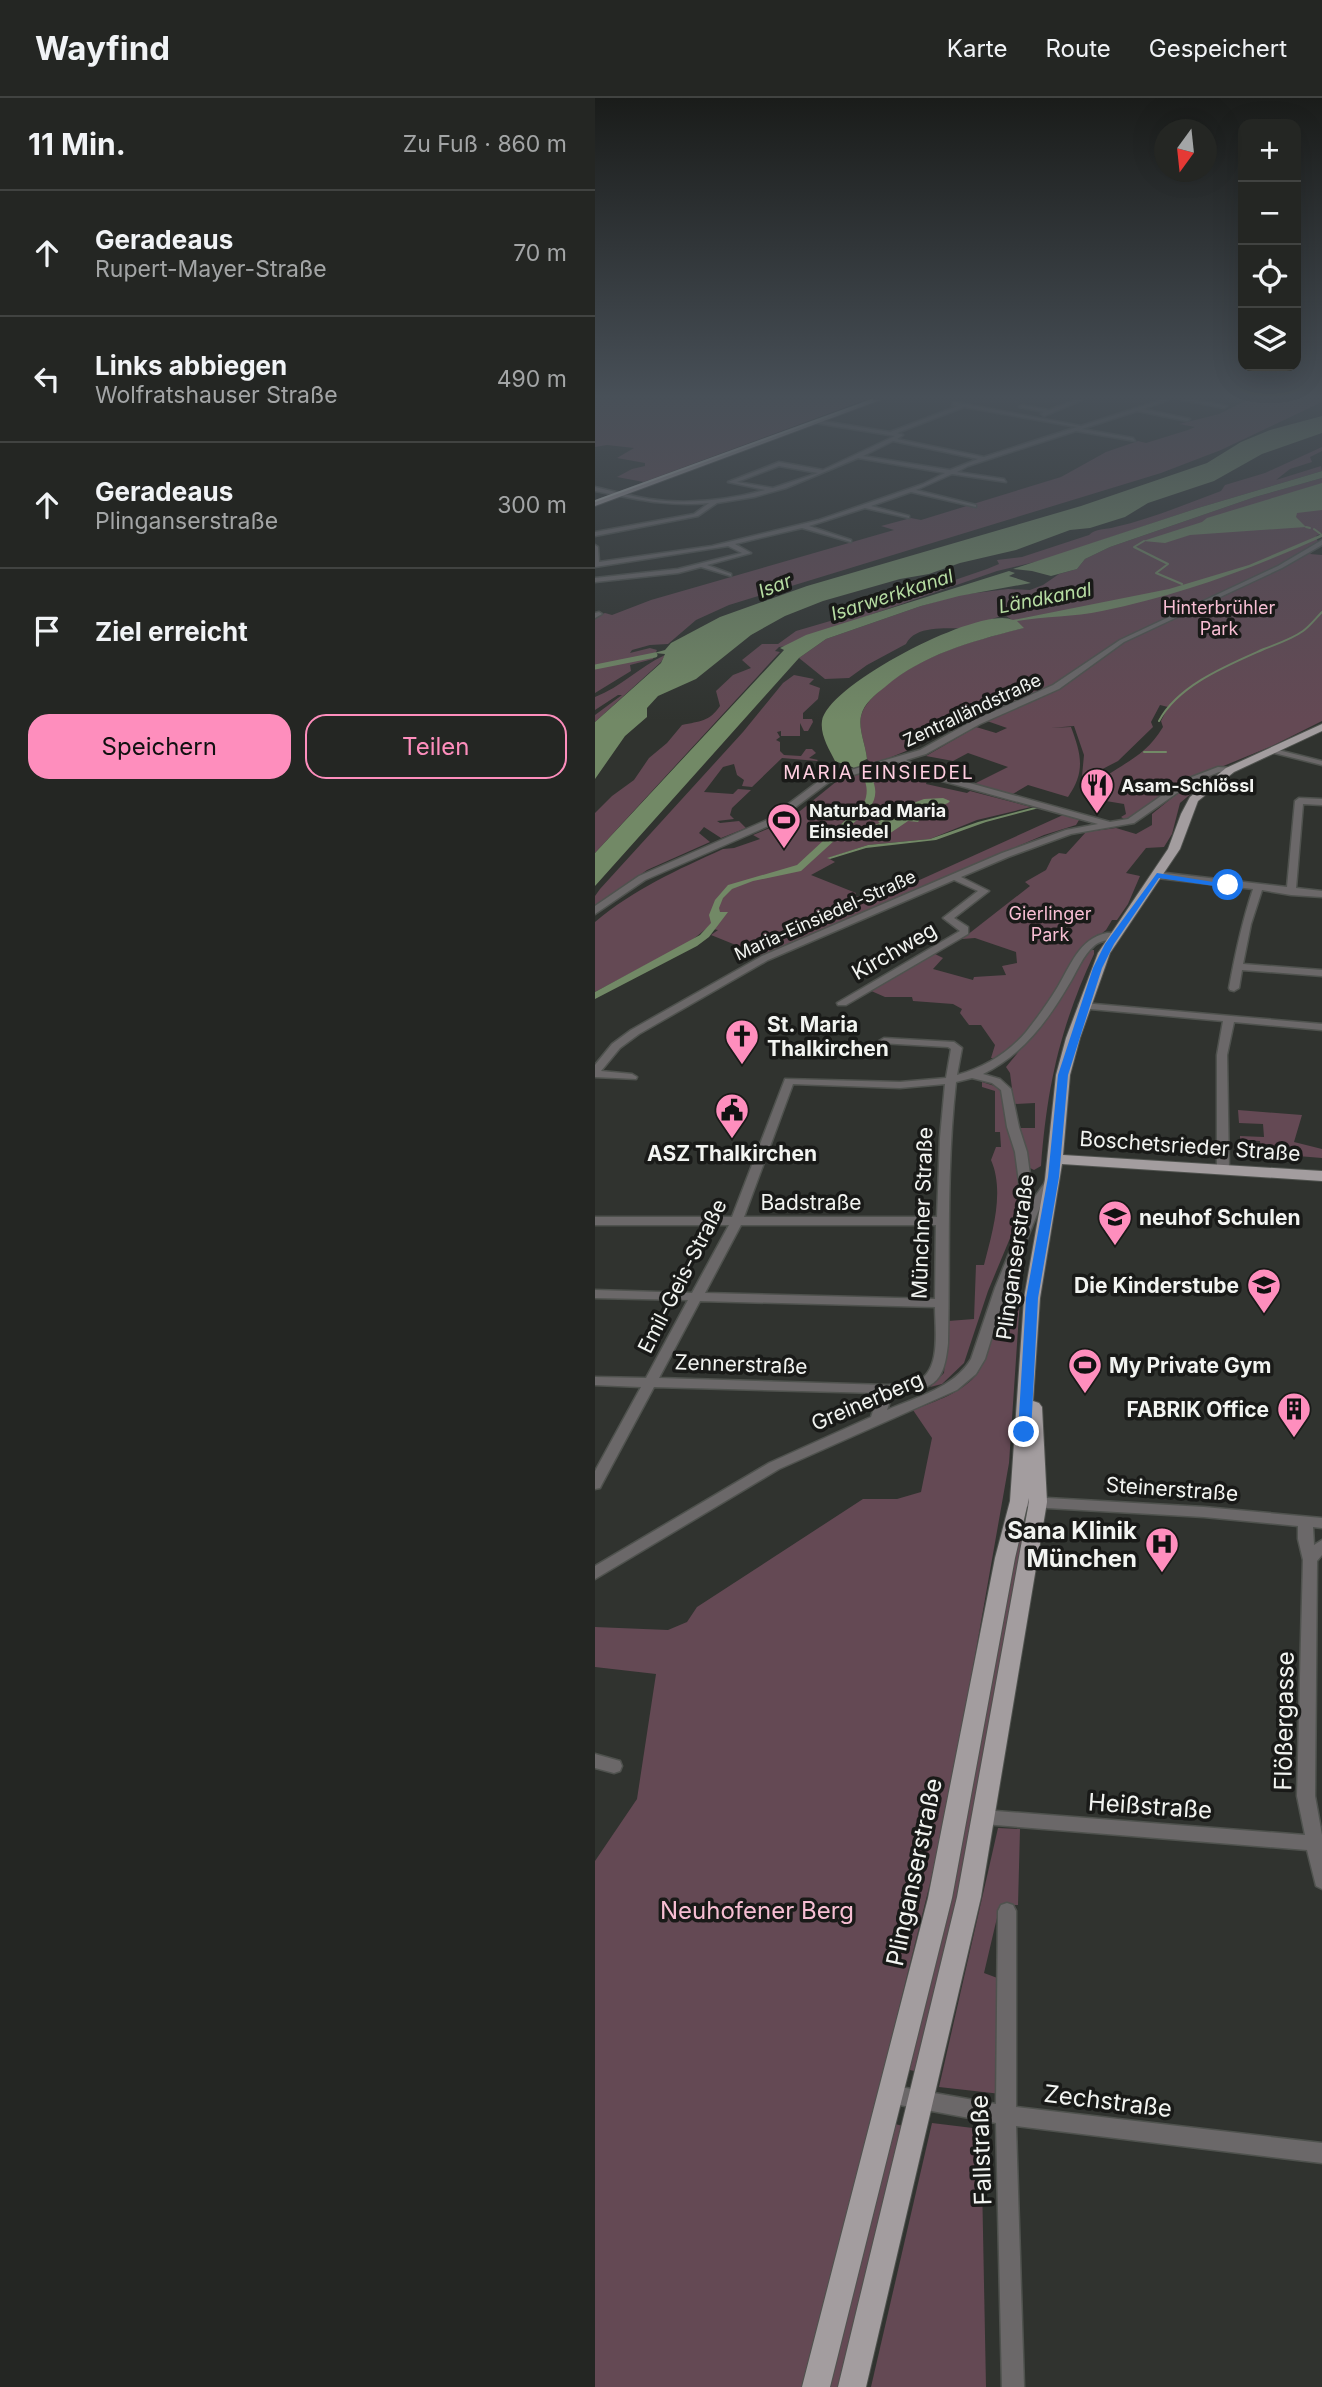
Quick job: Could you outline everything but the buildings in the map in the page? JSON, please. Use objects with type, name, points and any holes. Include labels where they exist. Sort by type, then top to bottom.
[{"type":"main road","name":"Plinganserstraße","points":[[852,2387],[969,1897],[983,1817],[1028,1502],[1038,1467],[1028,1363],[1032,1298],[1053,1177],[1063,1075],[1083,1006],[1098,968],[1114,936],[1179,840],[1186,814],[1194,799],[1230,770],[1319,731]]},
{"type":"main road","name":"Boschetsrieder Straße","points":[[1055,1159],[1322,1176]]},
{"type":"main road","name":"Plinganserstraße","points":[[816,2387],[940,1898],[1007,1546],[1028,1502]]},
{"type":"street","points":[[595,534],[696,515],[708,507]]},
{"type":"street","points":[[595,547],[596,564],[671,557],[803,526],[863,507]]},
{"type":"street","points":[[869,507],[907,517]]},
{"type":"street","points":[[803,526],[849,541]]},
{"type":"street","name":"Zentralländstraße","points":[[595,911],[642,878],[770,822],[815,786],[852,771],[923,752],[992,715],[1041,695],[1122,641],[1280,567],[1322,542]]},
{"type":"street","points":[[595,580],[698,566],[748,553],[729,544]]},
{"type":"street","points":[[671,557],[729,575]]},
{"type":"street","points":[[1273,750],[1322,763]]},
{"type":"street","points":[[901,760],[920,772],[1113,825]]},
{"type":"street","name":"Maria-Einsiedel-Straße","points":[[595,1073],[616,1046],[629,1036],[765,958],[1025,847],[1080,830],[1113,825],[1138,817],[1187,782],[1218,769],[1230,770]]},
{"type":"street","points":[[1291,892],[1299,802],[1322,802]]},
{"type":"street","points":[[1080,830],[1085,823],[1084,819]]},
{"type":"street","points":[[1157,875],[1322,894]]},
{"type":"street","name":"Kirchweg","points":[[842,1003],[965,932],[965,929],[948,918],[984,891],[954,877]]},
{"type":"street","points":[[1234,988],[1246,924],[1258,888]]},
{"type":"street","points":[[949,1082],[994,1066],[1019,1046],[1042,1019],[1085,950],[1098,938],[1114,936]]},
{"type":"street","points":[[1237,967],[1322,973]]},
{"type":"street","points":[[1083,1006],[1322,1027]]},
{"type":"street","points":[[1223,1170],[1222,1055],[1229,1019]]},
{"type":"street","name":"Münchner Straße","points":[[884,1041],[956,1045],[949,1082],[943,1148],[944,1221],[938,1367],[929,1381]]},
{"type":"street","points":[[595,1073],[632,1077]]},
{"type":"street","points":[[974,1075],[1001,1083],[1006,1089],[1021,1152],[1027,1196],[1034,1207]]},
{"type":"street","name":"Emil-Geis-Straße","points":[[595,1483],[737,1221],[789,1081],[925,1084],[949,1082]]},
{"type":"street","name":"Greinerberg","points":[[597,1571],[774,1466],[951,1387],[971,1370],[978,1359],[1001,1288],[1034,1207],[1053,1177]]},
{"type":"street","name":"Badstraße","points":[[595,1221],[944,1221]]},
{"type":"street","points":[[595,1294],[941,1303]]},
{"type":"street","name":"Zennerstraße","points":[[595,1381],[887,1390],[910,1388],[929,1381]]},
{"type":"street","points":[[878,1418],[887,1390]]},
{"type":"street","name":"Steinerstraße","points":[[1028,1502],[1141,1507],[1322,1523]]},
{"type":"street","name":"Flößergasse","points":[[1306,1521],[1305,1539],[1310,1560],[1306,1796],[1322,1881]]},
{"type":"street","points":[[1310,1560],[1322,1545]]},
{"type":"street","points":[[595,1761],[614,1766]]},
{"type":"street","name":"Heißstraße","points":[[983,1817],[1314,1843]]},
{"type":"street","name":"Fallstraße","points":[[1007,1911],[1006,2115],[1013,2387]]},
{"type":"street","name":"Zechstraße","points":[[890,2094],[1006,2115],[1322,2153]]},
{"type":"green space","points":[[964,507],[1050,507],[729,605],[696,620],[668,644],[632,650],[630,653],[650,648],[657,650],[653,659],[630,665],[631,671],[595,693],[595,617],[605,613],[612,615],[651,600],[894,530],[881,526],[911,518],[921,520]]},
{"type":"green space","points":[[1179,507],[1202,507],[1043,560],[997,571],[779,647],[775,651],[780,652],[595,853],[595,813],[634,780],[649,758],[667,743],[682,725],[704,720],[716,711],[720,706],[716,691],[733,675],[751,668],[742,660],[762,644],[778,644],[796,631],[987,569],[999,564],[997,560],[1022,557],[1098,530]]},
{"type":"green space","name":"Hinterbrühler Park","points":[[1227,507],[1322,507],[1322,533],[1316,536],[1319,545],[1310,554],[1322,555],[1322,721],[1272,746],[1187,781],[1127,821],[1121,817],[1126,814],[1124,804],[1106,801],[1100,804],[1089,800],[1100,781],[1149,746],[1163,727],[1161,721],[1168,707],[1160,705],[1151,722],[1153,727],[1118,761],[1087,777],[1082,776],[1084,755],[1074,726],[1051,728],[1071,727],[1077,746],[1079,771],[1068,797],[1028,785],[1011,795],[974,784],[1008,767],[968,753],[953,761],[926,756],[976,727],[996,733],[1007,728],[987,721],[1008,711],[998,707],[888,758],[872,764],[867,759],[860,721],[865,708],[874,697],[900,675],[933,657],[968,643],[1023,628],[1005,615],[967,627],[923,631],[849,678],[825,679],[799,658],[826,639],[921,606],[959,595],[1008,589],[1030,590],[1059,574],[1077,569],[1085,559],[1110,547]]},
{"type":"green space","points":[[665,655],[661,662],[595,722],[595,715],[622,695],[595,710],[595,697]]},
{"type":"green space","points":[[794,675],[814,679],[809,684],[820,688],[818,699],[803,713],[803,719],[812,719],[813,722],[808,731],[804,731],[800,723],[800,736],[781,736],[781,731],[777,732],[780,737],[776,740],[780,742],[780,751],[784,755],[801,756],[806,749],[812,749],[816,753],[809,758],[818,760],[782,758],[752,787],[742,786],[744,780],[737,775],[734,764],[723,767],[704,792],[733,794],[738,789],[751,790],[732,808],[730,815],[734,819],[717,821],[739,821],[746,828],[721,838],[704,827],[699,833],[710,842],[647,870],[595,907],[595,896],[600,889],[743,732],[783,683]]},
{"type":"green space","name":"Naturbad Maria Einsiedel","points":[[878,768],[911,772],[928,778],[926,784],[967,793],[970,791],[1031,807],[977,820],[930,839],[868,845],[828,858],[835,862],[811,875],[856,893],[853,897],[893,892],[1063,815],[1079,820],[1076,825],[1044,835],[763,956],[711,935],[718,930],[707,928],[691,941],[595,992],[595,922],[610,910],[656,881],[689,865],[723,849],[760,839],[753,835],[789,820],[837,781]]},
{"type":"green space","name":"Gierlinger Park","points":[[1218,771],[1180,803],[1172,834],[1164,847],[1146,848],[1126,873],[1140,876],[1128,904],[1117,920],[1112,920],[1106,930],[1082,950],[1038,1018],[1002,1058],[991,1058],[995,1045],[981,1025],[969,1025],[960,1013],[962,1009],[953,1004],[913,1001],[912,997],[885,997],[869,990],[935,954],[943,958],[933,969],[973,980],[974,977],[1006,975],[1002,966],[1017,963],[1016,952],[975,938],[962,939],[1030,886],[1025,882],[1046,870],[1052,858],[1059,853],[1066,854],[1086,832],[1116,828],[1136,834],[1152,825],[1152,814],[1189,784]]},
{"type":"green space","points":[[1090,950],[1094,950],[1094,954],[1072,1007],[1051,1083],[1041,1166],[1034,1170],[1030,1168],[1017,1128],[1035,1128],[1035,1103],[1014,1104],[1010,1073],[1006,1067],[1048,1016]]},
{"type":"green space","points":[[982,1082],[1001,1088],[1022,1179],[1023,1207],[988,1291],[964,1363],[942,1384],[930,1387],[944,1373],[948,1321],[974,1319],[976,1265],[984,1265],[996,1212],[997,1185],[991,1160],[996,1147],[1001,1147],[1000,1132],[995,1132],[995,1091],[982,1087]]},
{"type":"green space","points":[[1238,1110],[1302,1115],[1294,1142],[1322,1149],[1322,1158],[1261,1153],[1260,1141],[1240,1140],[1240,1136],[1264,1137],[1263,1124],[1239,1123]]},
{"type":"green space","name":"Neuhofener Berg","points":[[1023,1255],[1009,1463],[937,1855],[805,2387],[595,2387],[595,1861],[637,1799],[656,1674],[595,1667],[595,1627],[668,1630],[687,1622],[697,1607],[863,1499],[897,1499],[921,1492],[932,1438],[913,1410],[956,1391],[978,1373],[1004,1298]]},
{"type":"green space","points":[[1019,1523],[1030,1525],[974,1830],[919,2072],[905,2069]]},
{"type":"green space","points":[[998,1828],[1020,1829],[1018,1905],[1000,1905],[984,1973],[1000,1979],[1001,2094],[939,2087]]},
{"type":"green space","points":[[891,2123],[907,2127],[844,2387],[826,2387]]},
{"type":"green space","points":[[932,2123],[981,2129],[986,2387],[871,2387]]},
{"type":"shaded area","points":[[1078,507],[1142,507],[1125,517],[1090,528],[1070,530],[1016,550],[823,601],[785,616],[751,635],[696,679],[658,696],[647,708],[647,717],[625,736],[595,779],[595,722],[661,663],[665,654],[654,653],[665,650],[671,643],[720,617],[807,586]]},
{"type":"shaded area","points":[[1227,507],[1110,547],[1085,559],[1077,569],[1051,576],[1013,569],[1198,508]]},
{"type":"shaded area","points":[[1244,507],[1322,507],[1322,510],[1297,513],[1296,517],[1306,527],[1190,535],[1165,543],[1143,541]]},
{"type":"shaded area","points":[[1322,534],[1322,537],[1269,560],[1131,605],[1091,613],[1017,621],[1024,628],[951,650],[900,675],[870,700],[861,716],[867,759],[860,762],[869,773],[875,790],[869,809],[801,871],[753,881],[732,889],[723,898],[719,908],[720,912],[728,912],[709,937],[697,946],[595,999],[595,992],[700,935],[711,923],[709,915],[715,900],[728,885],[797,865],[864,803],[867,788],[864,778],[852,767],[835,761],[824,737],[822,721],[830,705],[850,687],[877,669],[941,635],[971,624],[996,618],[1013,620],[1169,589],[1249,565]]},
{"type":"shaded area","points":[[1009,571],[1015,573],[1009,576],[1031,583],[921,606],[826,639],[799,658],[595,886],[595,853],[784,650],[780,648],[806,635]]},
{"type":"shaded area","points":[[943,798],[950,801],[928,812],[918,822],[908,821],[886,836],[869,831],[872,829],[869,827],[880,823],[878,821],[896,813],[914,815],[900,808],[924,799]]},
{"type":"shaded area","points":[[1043,807],[986,822],[936,840],[866,848],[827,858],[868,845],[930,839],[978,822]]},
{"type":"waterway","points":[[1306,527],[1310,528]]},
{"type":"waterway","points":[[1314,529],[1322,535]]},
{"type":"waterway","points":[[1144,541],[1134,547],[1168,564],[1156,573],[1182,584]]},
{"type":"waterway","points":[[1159,721],[1167,708],[1191,687],[1220,669],[1299,634],[1322,612]]},
{"type":"waterway","points":[[595,667],[655,655]]},
{"type":"waterway","points":[[1144,752],[1166,752]]},
{"type":"place","name":"Asam-Schlössl","points":[[1097,815]]},
{"type":"place","name":"Naturbad Maria Einsiedel","points":[[784,850]]},
{"type":"place","name":"St. Maria Thalkirchen","points":[[742,1066]]},
{"type":"place","name":"ASZ Thalkirchen","points":[[732,1140]]},
{"type":"place","name":"neuhof Schulen","points":[[1115,1247]]},
{"type":"place","name":"Die Kinderstube","points":[[1264,1315]]},
{"type":"place","name":"My Private Gym","points":[[1085,1395]]},
{"type":"place","name":"FABRIK Office","points":[[1294,1439]]},
{"type":"place","name":"Sana Klinik München","points":[[1162,1574]]},
{"type":"district","name":"MARIA EINSIEDEL","points":[[879,772]]},
{"type":"route","points":[[1024,1432],[1032,1298],[1053,1177],[1063,1075],[1083,1006],[1109,944],[1157,875],[1228,885]]},
{"type":"water label","name":"Isar","points":[[775,586]]},
{"type":"water label","name":"Isarwerkkanal","points":[[892,595]]},
{"type":"water label","name":"Ländkanal","points":[[1045,598]]}]
